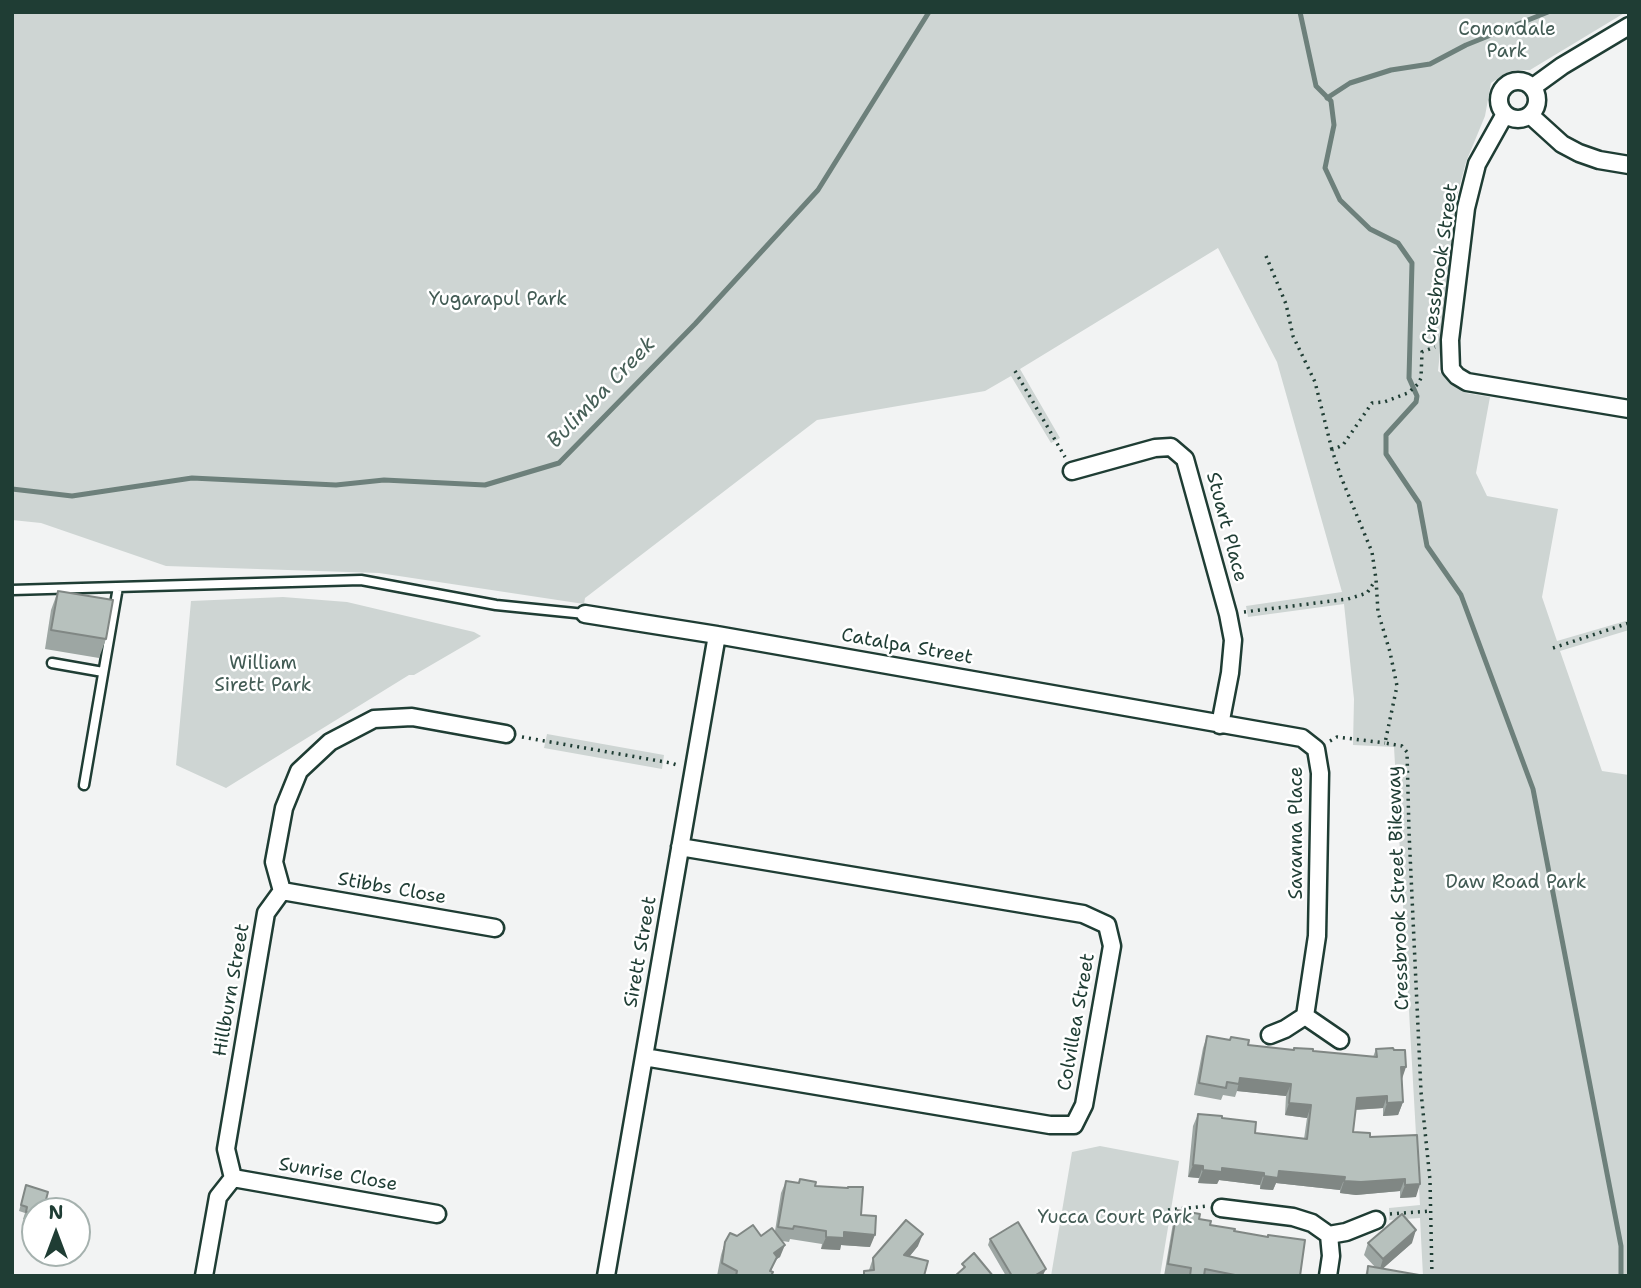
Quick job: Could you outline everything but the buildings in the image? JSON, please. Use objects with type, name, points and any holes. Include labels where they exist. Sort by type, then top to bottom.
[{"type":"street","points":[[1533,87],[1562,66],[1629,26]]},
{"type":"street","points":[[1519,81],[1533,87],[1537,102],[1530,115],[1515,118],[1505,114],[1499,100],[1501,90],[1505,86],[1519,81]]},
{"type":"street","name":"Cressbrook Street","points":[[1505,114],[1477,164],[1466,208],[1450,340],[1451,369],[1466,382],[1629,409]]},
{"type":"street","points":[[1530,115],[1562,144],[1579,153],[1599,160],[1629,165]]},
{"type":"street","name":"Stuart Place","points":[[1072,471],[1155,448],[1171,447],[1185,459],[1233,640],[1220,725]]},
{"type":"street","name":"Catalpa Street","points":[[585,614],[1220,725]]},
{"type":"street","name":"Sirett Street","points":[[606,1276],[717,635]]},
{"type":"street","points":[[282,891],[275,862],[284,807],[299,771],[330,742],[374,719],[412,716],[506,734]]},
{"type":"street","name":"Savanna Place","points":[[1220,725],[1302,738],[1316,749],[1320,773],[1317,936],[1305,1016]]},
{"type":"street","name":"Colvillea Street","points":[[644,1057],[1050,1125],[1073,1125],[1084,1105],[1112,946],[1107,925],[1083,914],[680,847]]},
{"type":"street","name":"Stibbs Close","points":[[282,891],[495,928]]},
{"type":"street","name":"Hillburn Street","points":[[233,1178],[226,1149],[266,913],[282,891]]},
{"type":"street","points":[[1270,1035],[1305,1016],[1340,1040]]},
{"type":"street","points":[[204,1276],[218,1197],[233,1178]]},
{"type":"street","name":"Sunrise Close","points":[[233,1178],[437,1214]]},
{"type":"street","points":[[1221,1208],[1293,1217],[1312,1223],[1329,1235],[1346,1232],[1376,1220]]},
{"type":"street","points":[[1328,1276],[1331,1256],[1329,1235]]},
{"type":"lane","points":[[12,590],[361,580],[496,605],[585,614]]},
{"type":"lane","points":[[84,785],[118,587]]},
{"type":"lane","points":[[52,663],[103,672]]},
{"type":"path","name":"Cressbrook Street Bikeway","points":[[1266,256],[1286,304],[1293,336],[1315,382],[1341,477],[1373,552],[1378,612],[1397,686],[1385,743],[1402,746],[1408,752],[1409,832],[1421,1092],[1430,1180],[1432,1276]]},
{"type":"path","points":[[1332,450],[1343,445],[1372,403],[1384,402],[1408,393],[1418,384],[1421,378],[1422,352],[1450,340]]},
{"type":"path","points":[[1015,371],[1072,471]]},
{"type":"path","points":[[1228,614],[1348,599],[1367,593],[1376,579]]},
{"type":"path","points":[[1553,648],[1629,623]]},
{"type":"path","points":[[506,734],[671,763],[693,770]]},
{"type":"path","points":[[1316,749],[1337,737],[1385,743]]},
{"type":"path","points":[[1168,1210],[1211,1206],[1221,1208]]},
{"type":"path","points":[[1376,1220],[1385,1214],[1430,1211]]},
{"type":"green space","name":"Yugarapul Park","points":[[12,12],[1626,12],[1530,70],[1508,72],[1491,83],[1485,116],[1466,162],[1456,200],[1438,371],[1466,393],[1490,397],[1476,473],[1487,496],[1558,509],[1542,597],[1557,641],[1629,620],[1629,630],[1560,651],[1602,771],[1629,775],[1629,1276],[1423,1276],[1420,1218],[1389,1220],[1389,1208],[1420,1205],[1394,747],[1353,745],[1354,699],[1344,604],[1248,617],[1246,606],[1342,592],[1277,362],[1218,248],[1020,369],[1060,438],[1051,443],[1011,376],[985,391],[817,420],[585,598],[584,604],[379,573],[166,566],[41,523],[12,520]]},
{"type":"green space","name":"William Sirett Park","points":[[283,597],[347,602],[474,632],[481,636],[414,675],[409,675],[226,788],[176,765],[191,601]]},
{"type":"green space","points":[[547,734],[664,755],[662,769],[544,748]]},
{"type":"green space","name":"Yucca Court Park","points":[[1100,1146],[1179,1161],[1160,1276],[1051,1276],[1072,1152]]},
{"type":"waterway","name":"Bulimba Creek","points":[[12,489],[72,496],[192,478],[336,485],[384,480],[485,485],[559,463],[695,324],[818,190],[929,12]]},
{"type":"waterway","points":[[1300,12],[1316,86],[1331,101],[1334,125],[1325,168],[1340,200],[1370,229],[1398,243],[1412,263],[1409,378],[1417,396],[1416,402],[1386,435],[1386,454],[1419,503],[1427,546],[1461,595],[1533,789],[1621,1246],[1621,1276]]},
{"type":"waterway","points":[[1327,98],[1350,83],[1391,70],[1430,64],[1466,45],[1548,12]]},
{"type":"park label","name":"Conondale Park","points":[[1507,41]]},
{"type":"park label","name":"Daw Road Park","points":[[1516,883]]}]
